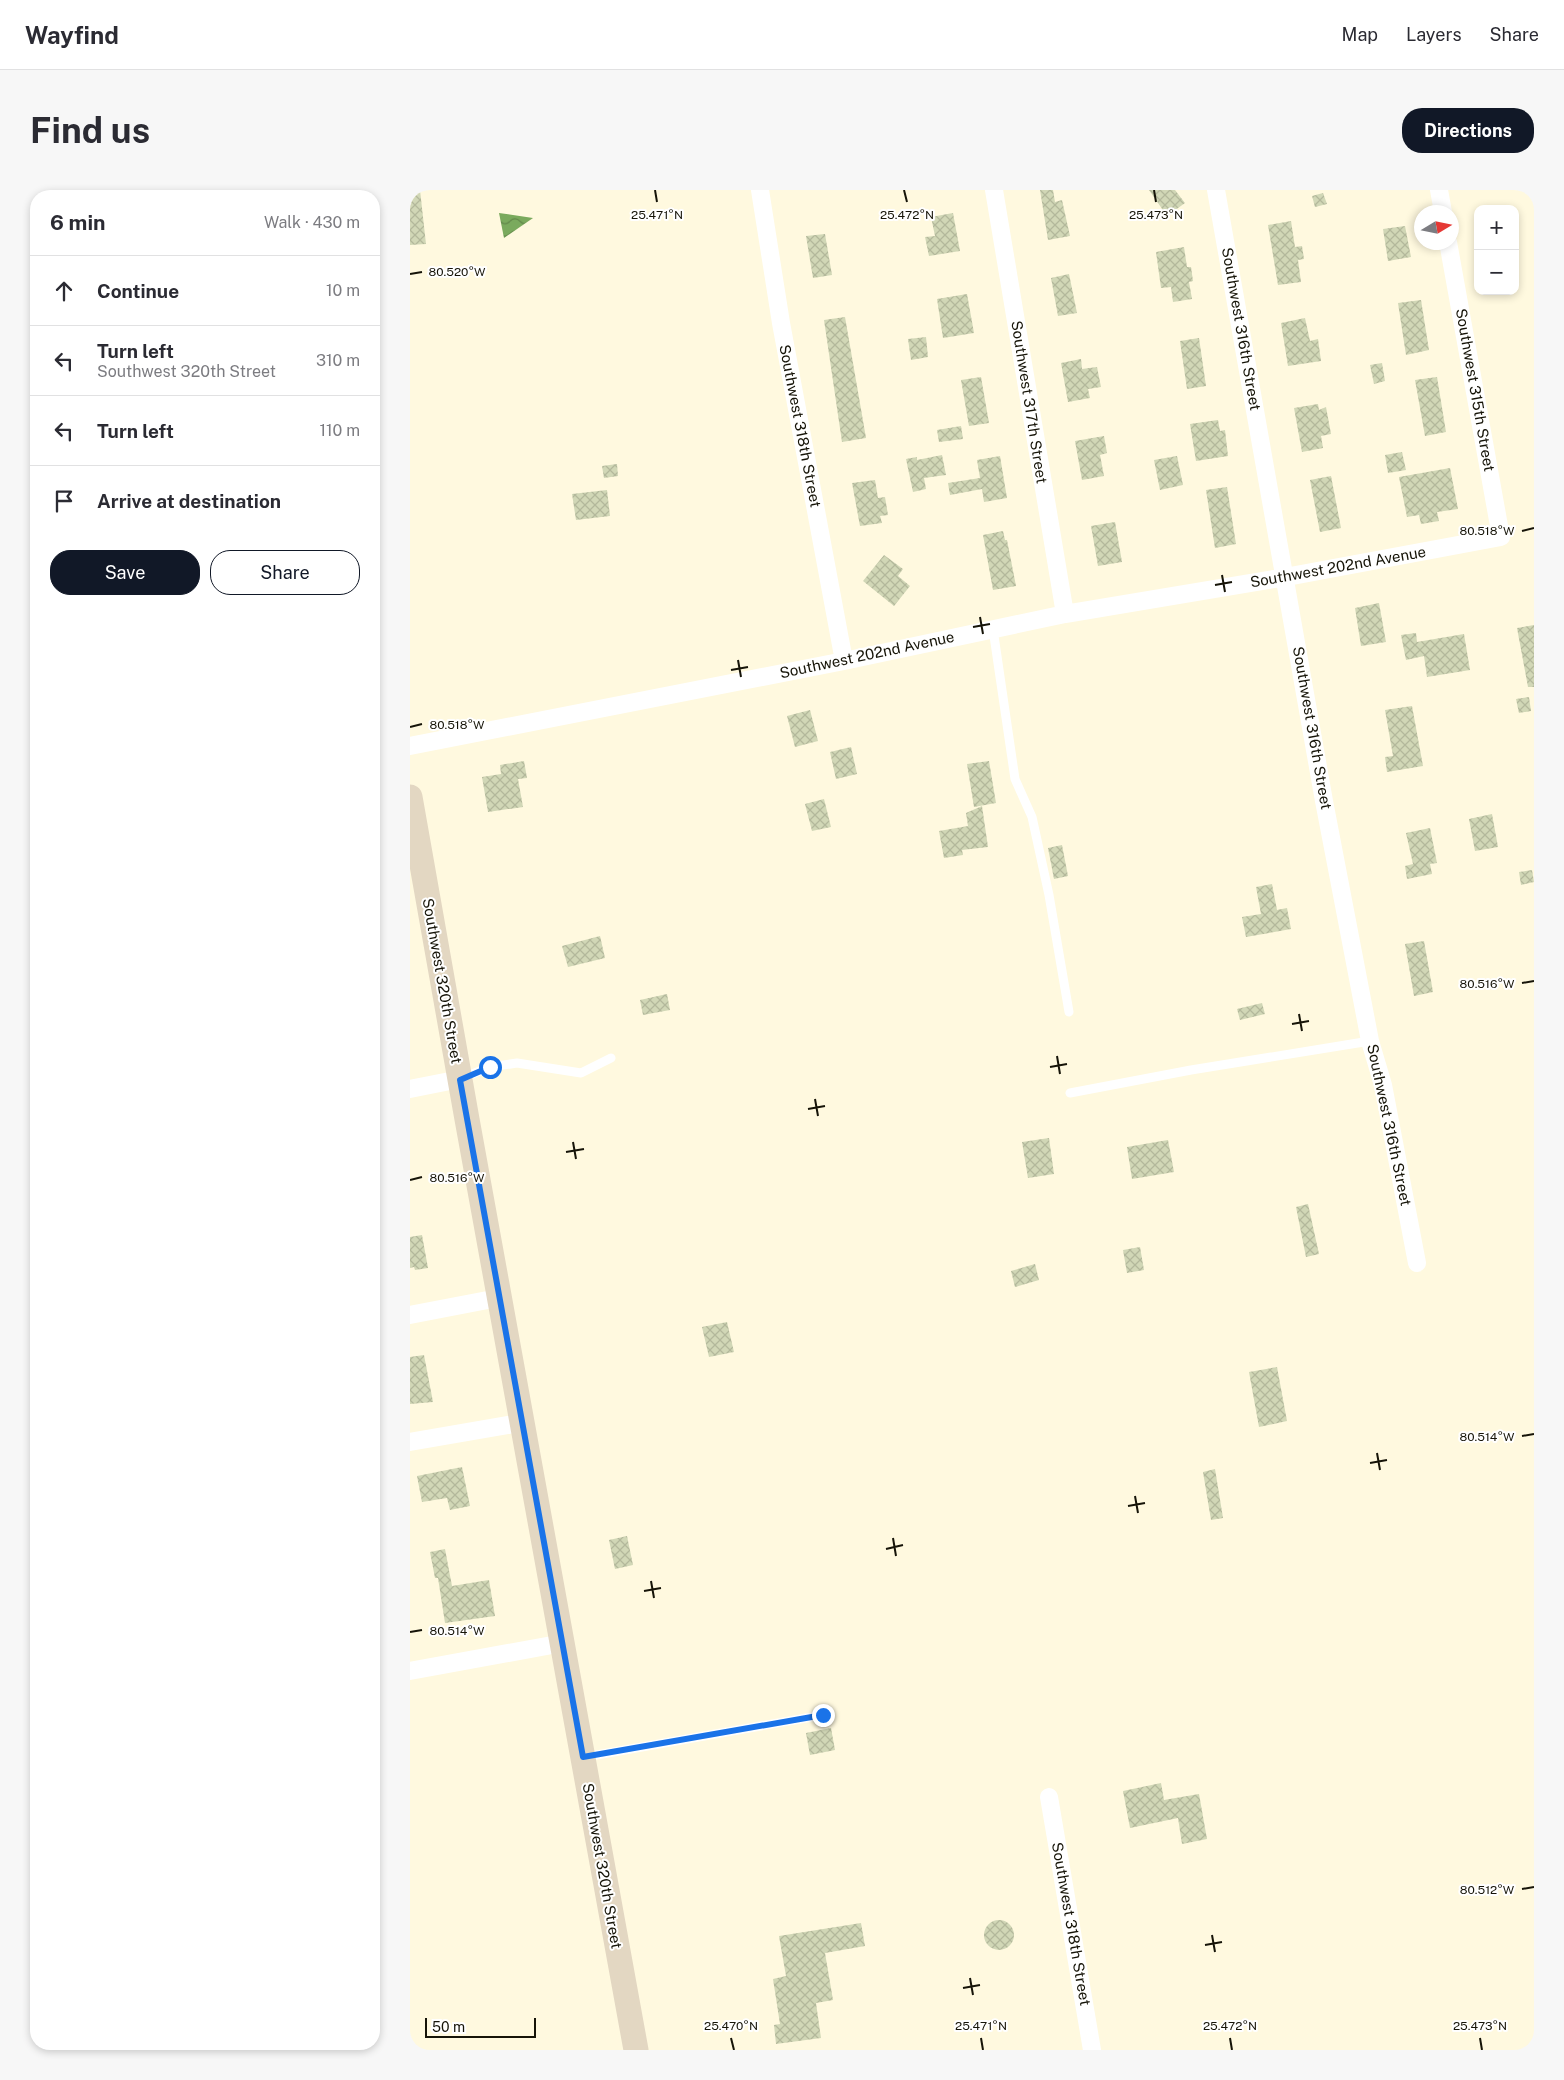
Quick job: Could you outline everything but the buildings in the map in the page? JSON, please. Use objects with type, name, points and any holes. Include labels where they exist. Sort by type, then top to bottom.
[{"type":"street","name":"Southwest 318th Street","points":[[760,190],[781,323],[844,660]]},
{"type":"street","name":"Southwest 317th Street","points":[[994,190],[1065,614]]},
{"type":"street","name":"Southwest 316th Street","points":[[1216,190],[1286,577],[1324,801],[1370,1041],[1383,1084],[1417,1264]]},
{"type":"street","points":[[1439,190],[1442,205]]},
{"type":"street","name":"Southwest 315th Street","points":[[1449,250],[1501,537]]},
{"type":"street","name":"Southwest 202nd Avenue","points":[[410,746],[1065,614],[1286,577],[1501,537]]},
{"type":"street","name":"Southwest 320th Street","points":[[410,797],[520,1422],[563,1644],[636,2050]]},
{"type":"street","points":[[410,1089],[460,1080]]},
{"type":"street","points":[[410,1315],[498,1298]]},
{"type":"street","points":[[410,1442],[520,1422]]},
{"type":"street","points":[[410,1671],[563,1644]]},
{"type":"street","name":"Southwest 318th Street","points":[[1049,1797],[1092,2050]]},
{"type":"lane","points":[[993,629],[1015,779],[1032,817],[1049,895],[1069,1012]]},
{"type":"lane","points":[[1070,1093],[1190,1070],[1370,1041]]},
{"type":"lane","points":[[460,1080],[490,1067],[517,1063],[581,1073],[611,1058]]},
{"type":"lane","points":[[583,1757],[823,1715]]},
{"type":"water","points":[[499,213],[533,218],[504,238]]},
{"type":"route","points":[[490,1067],[460,1080],[520,1422],[583,1757],[823,1715]]}]
